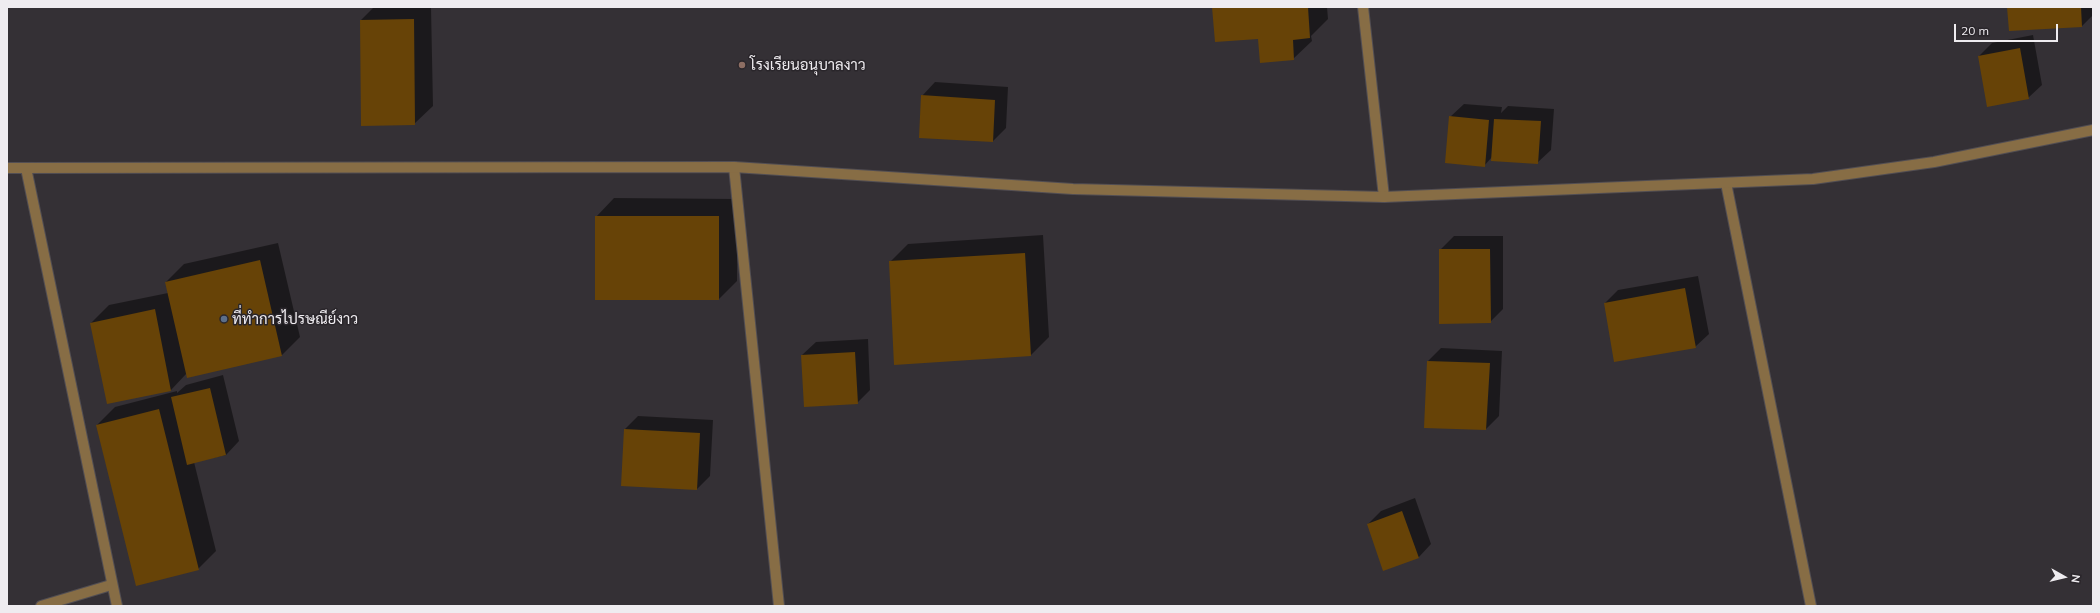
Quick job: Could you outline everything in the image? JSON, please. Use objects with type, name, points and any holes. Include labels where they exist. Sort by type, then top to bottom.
[{"type":"street","points":[[1363,7],[1384,197]]},
{"type":"street","points":[[7,168],[734,167],[1073,190],[1384,197],[1813,178],[1934,162],[2093,130]]},
{"type":"street","points":[[734,167],[779,606]]},
{"type":"street","points":[[26,168],[111,585],[117,606]]},
{"type":"street","points":[[1726,183],[1811,606]]},
{"type":"street","points":[[41,606],[111,585]]},
{"type":"building","points":[[1212,7],[1308,7],[1310,38],[1293,40],[1294,60],[1260,63],[1258,39],[1215,42]]},
{"type":"building","points":[[2007,7],[2081,7],[2082,27],[2009,31]]},
{"type":"building","points":[[414,19],[415,125],[361,126],[360,20]]},
{"type":"building","points":[[2020,48],[2029,99],[1987,107],[1978,56]]},
{"type":"building","points":[[921,95],[995,100],[993,142],[919,138]]},
{"type":"building","points":[[1449,116],[1489,120],[1485,167],[1445,163]]},
{"type":"building","points":[[1494,119],[1541,121],[1538,164],[1491,161]]},
{"type":"building","points":[[595,216],[719,216],[719,300],[595,300]]},
{"type":"building","points":[[1439,249],[1490,249],[1491,323],[1439,324]]},
{"type":"building","points":[[1025,253],[1031,356],[894,365],[889,261]]},
{"type":"building","name":"ที่ทำการไปรษณีย์งาว","points":[[260,260],[282,356],[187,378],[165,282]]},
{"type":"building","points":[[1685,288],[1696,348],[1614,362],[1604,303]]},
{"type":"building","points":[[155,309],[171,391],[107,404],[90,323]]},
{"type":"building","points":[[855,352],[858,404],[804,407],[801,355]]},
{"type":"building","points":[[1427,361],[1490,363],[1486,430],[1424,428]]},
{"type":"building","points":[[210,388],[226,455],[187,465],[171,397]]},
{"type":"building","points":[[159,409],[199,570],[136,586],[96,425]]},
{"type":"building","points":[[624,429],[700,433],[697,490],[621,486]]},
{"type":"building","points":[[1402,511],[1419,558],[1383,571],[1367,524]]},
{"type":"place","name":"โรงเรียนอนุบาลงาว","points":[[742,65]]},
{"type":"place","name":"ที่ทำการไปรษณีย์งาว","points":[[224,319]]}]
